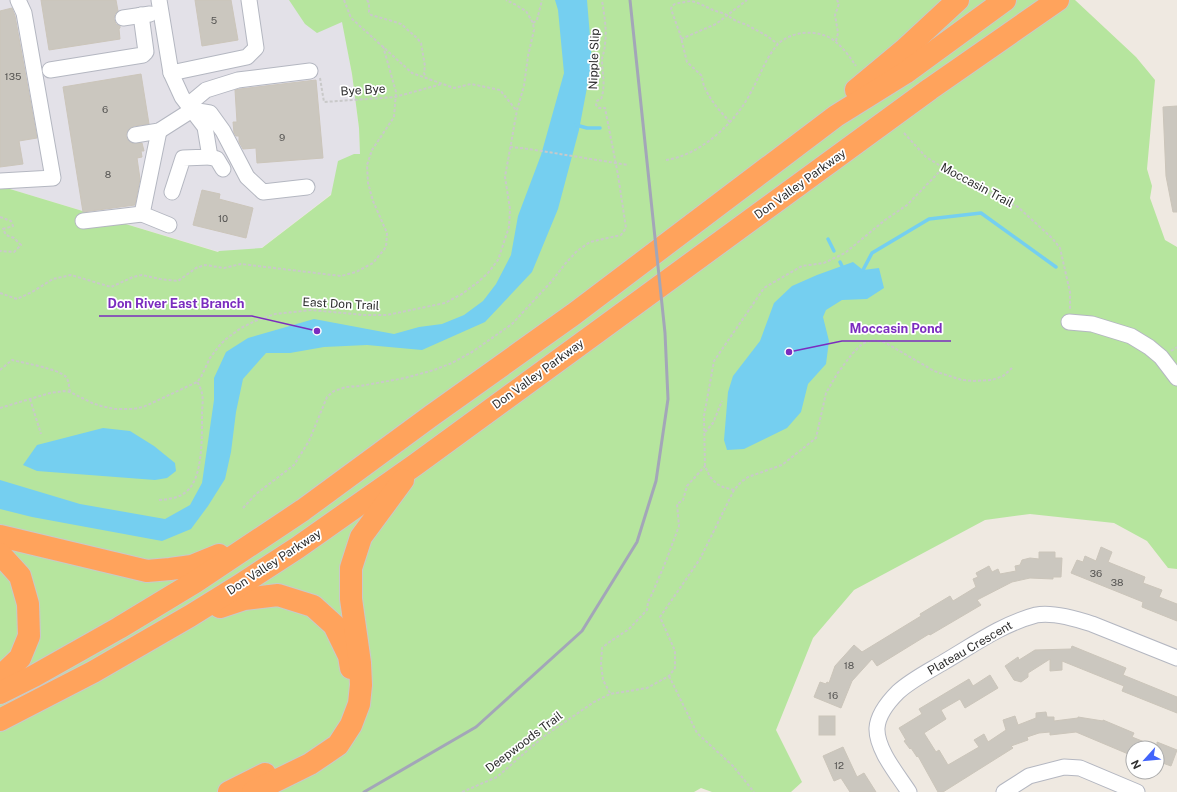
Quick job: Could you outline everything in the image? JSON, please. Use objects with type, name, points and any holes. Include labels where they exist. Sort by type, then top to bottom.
[{"type":"highway","points":[[836,116],[857,89],[904,50],[958,0]]},
{"type":"highway","points":[[0,693],[34,676],[119,628],[195,582],[303,510],[574,314],[836,116],[905,73],[1005,0]]},
{"type":"highway","name":"Don Valley Parkway","points":[[0,720],[93,672],[190,616],[240,586],[297,548],[415,465],[923,94],[1058,0]]},
{"type":"highway","points":[[253,792],[310,764],[338,745],[351,725],[360,704],[361,685],[360,663],[352,599],[352,568],[361,537],[415,465]]},
{"type":"highway","points":[[0,536],[147,571],[192,566],[254,542]]},
{"type":"highway","points":[[0,554],[20,576],[28,604],[29,636],[20,658],[0,677]]},
{"type":"highway","points":[[190,616],[244,599],[278,595],[312,606],[334,625],[349,656],[352,680],[352,699],[345,720],[331,735],[313,750],[229,792]]},
{"type":"street","points":[[0,181],[53,178],[24,13],[18,0]]},
{"type":"street","points":[[171,73],[247,58],[256,48],[249,0]]},
{"type":"street","points":[[123,18],[141,15],[160,6],[171,73],[182,97],[205,127],[210,156]]},
{"type":"street","points":[[50,70],[143,56],[146,52],[141,15]]},
{"type":"street","points":[[135,135],[159,131],[190,108],[206,90],[238,80],[310,71]]},
{"type":"street","points":[[190,108],[210,113],[223,131],[247,177],[263,192],[307,187]]},
{"type":"street","points":[[142,214],[159,131]]},
{"type":"street","points":[[172,192],[183,158],[210,156],[217,159],[223,169]]},
{"type":"street","points":[[83,221],[142,214],[169,225]]},
{"type":"street","points":[[1069,322],[1092,324],[1130,336],[1149,347],[1161,357],[1177,378]]},
{"type":"street","name":"Plateau Crescent","points":[[909,792],[882,750],[878,739],[877,728],[879,718],[883,710],[898,692],[914,680],[995,632],[1016,622],[1037,615],[1079,619],[1177,658]]},
{"type":"street","points":[[1004,792],[1029,776],[1064,766],[1080,768],[1137,792]]},
{"type":"path","points":[[344,0],[351,18],[412,73],[454,88],[472,84],[500,90],[517,110]]},
{"type":"path","points":[[367,0],[371,15],[401,24],[421,43],[426,78]]},
{"type":"path","points":[[506,0],[516,4],[526,11],[533,23]]},
{"type":"path","name":"East Don Trail","points":[[197,382],[210,358],[226,339],[241,328],[268,316],[312,310],[387,315],[445,303],[462,294],[488,273],[498,260],[509,227],[510,209],[505,177],[517,110],[524,86],[528,56],[533,38],[533,23],[537,20],[542,0]]},
{"type":"path","name":"Nipple Slip","points":[[602,0],[606,43],[602,58],[604,77],[602,95],[596,104],[599,108],[605,108],[616,163]]},
{"type":"path","points":[[681,39],[708,28],[747,0]]},
{"type":"path","points":[[836,42],[838,33],[835,15],[838,4],[837,0]]},
{"type":"path","points":[[730,122],[714,103],[703,83],[702,76],[687,62],[671,9],[672,6],[691,1],[728,15],[736,21],[767,36],[778,45]]},
{"type":"path","points":[[666,160],[682,156],[712,139],[738,114],[769,57],[778,45],[789,37],[802,33],[811,33],[829,38],[836,42],[856,66]]},
{"type":"path","points":[[0,293],[17,299],[53,279],[71,276],[111,287],[133,277],[142,275],[160,280],[178,281],[196,268],[205,265],[224,268],[241,264],[341,276],[356,272],[373,263],[386,246],[387,233],[373,201],[368,183],[367,165],[372,150],[394,117],[396,92],[383,46]]},
{"type":"path","name":"Bye Bye","points":[[310,71],[319,70],[324,102],[395,97],[443,84]]},
{"type":"path","name":"Moccasin Trail","points":[[904,132],[926,157],[943,168],[1018,207],[1052,238],[1060,248],[1070,292],[1069,322]]},
{"type":"path","points":[[510,147],[628,165]]},
{"type":"path","points":[[243,508],[256,494],[294,465],[310,441],[327,397],[334,391],[346,387],[405,378],[452,363],[472,352],[512,324],[551,282],[577,250],[590,242],[621,234],[626,228],[624,206],[616,163]]},
{"type":"path","points":[[734,490],[717,484],[708,473],[705,466],[704,416],[714,361],[763,289],[802,266],[824,263],[845,253],[884,220],[907,205],[943,168]]},
{"type":"path","points":[[0,217],[11,221],[12,226],[3,229],[6,235],[14,238],[21,245],[14,252],[0,251]]},
{"type":"path","points":[[754,792],[732,766],[697,733],[669,676],[676,668],[675,651],[660,617],[700,559],[734,490],[748,477],[782,465],[816,438],[826,393],[837,374],[852,354],[862,344],[872,340],[884,342],[934,371],[962,380],[992,380],[1003,376],[1012,368]]},
{"type":"path","points":[[0,370],[12,360],[58,372],[65,376],[69,382],[70,392]]},
{"type":"path","points":[[0,408],[58,391],[70,392],[101,406],[115,409],[133,409],[143,407],[197,382],[201,390],[203,430],[200,460],[196,476],[190,488],[183,494],[172,499],[159,500]]},
{"type":"path","points":[[30,400],[42,434]]},
{"type":"path","points":[[704,433],[712,423],[722,401]]},
{"type":"path","points":[[610,694],[603,680],[601,664],[602,648],[629,629],[647,610],[648,602],[666,561],[679,524],[677,504],[683,500],[687,486],[705,466]]},
{"type":"path","name":"Deepwoods Trail","points":[[462,792],[497,777],[543,737],[594,702],[610,694],[646,688],[669,676]]},
{"type":"shaded area","points":[[0,0],[328,0],[342,18],[352,74],[359,128],[361,171],[246,260],[0,186]]},
{"type":"green space","points":[[289,0],[1075,0],[1136,57],[1155,80],[1147,169],[1152,186],[1150,198],[1165,240],[1177,247],[1177,569],[1168,568],[1147,541],[1114,523],[1030,514],[985,520],[854,590],[813,638],[776,730],[802,782],[791,792],[712,792],[701,788],[694,792],[0,792],[0,186],[218,252],[262,248],[331,195],[338,161],[354,154],[360,154],[359,128],[352,74],[342,22],[317,33],[305,24]]},
{"type":"water","points":[[555,0],[587,0],[592,61],[579,130],[558,209],[532,272],[485,322],[422,350],[367,345],[324,347],[290,353],[266,353],[243,379],[225,479],[191,529],[162,541],[32,517],[0,509],[0,480],[80,504],[165,519],[190,505],[202,483],[214,400],[214,378],[226,352],[248,338],[314,319],[394,334],[419,327],[442,324],[464,315],[483,301],[496,284],[511,255],[518,216],[541,155],[564,73],[558,10]]},
{"type":"water","points":[[853,262],[863,270],[879,268],[884,288],[867,299],[842,300],[826,310],[823,317],[829,341],[826,364],[808,384],[801,412],[787,428],[744,449],[727,450],[724,440],[728,392],[733,376],[760,341],[774,303],[792,286]]},
{"type":"water","points":[[103,428],[130,431],[154,446],[175,463],[176,471],[167,478],[155,480],[37,471],[23,465],[37,445]]},
{"type":"building","points":[[41,0],[116,0],[118,11],[115,14],[114,19],[116,24],[120,26],[120,39],[49,50]]},
{"type":"building","points":[[195,0],[231,0],[238,40],[202,46]]},
{"type":"building","points":[[12,8],[15,16],[37,138],[19,141],[23,164],[0,167],[0,11]]},
{"type":"building","points":[[141,74],[149,124],[130,128],[126,136],[132,143],[142,143],[144,151],[141,151],[142,157],[137,158],[140,179],[135,205],[83,212],[63,87]]},
{"type":"building","points":[[316,80],[323,158],[257,163],[256,148],[243,149],[239,142],[239,136],[236,136],[234,133],[233,122],[237,122],[235,90]]},
{"type":"building","points":[[1177,106],[1177,212],[1173,212],[1166,176],[1163,107]]},
{"type":"building","points":[[202,190],[220,194],[219,199],[253,208],[246,238],[193,225]]},
{"type":"building","points":[[1101,547],[1112,552],[1108,562],[1145,577],[1143,583],[1162,590],[1159,597],[1177,604],[1177,621],[1142,607],[1143,602],[1071,573],[1077,560],[1083,562],[1085,556],[1096,561]]},
{"type":"building","points":[[1039,552],[1055,552],[1055,558],[1062,558],[1061,577],[1053,577],[1053,579],[1030,578],[1012,582],[977,600],[981,605],[930,635],[929,634],[877,666],[872,659],[852,681],[841,708],[814,697],[820,682],[826,684],[827,682],[829,683],[835,666],[854,645],[862,652],[921,616],[920,614],[950,596],[953,601],[976,587],[973,579],[978,577],[976,573],[989,566],[992,572],[998,569],[1000,574],[1016,571],[1015,566],[1020,565],[1022,560],[1030,558],[1039,559]]},
{"type":"building","points":[[1072,646],[1126,668],[1123,675],[1177,697],[1177,713],[1122,691],[1124,686],[1062,661],[1062,670],[1050,671],[1050,659],[1028,673],[1028,677],[1021,682],[1014,680],[1005,666],[1018,657],[1019,660],[1035,650],[1071,649]]},
{"type":"building","points":[[990,675],[998,688],[965,708],[960,699],[941,710],[946,719],[924,733],[936,752],[939,750],[948,765],[979,747],[974,740],[984,734],[988,742],[1006,730],[1003,720],[1015,716],[1018,725],[1036,718],[1036,713],[1046,712],[1047,717],[1054,717],[1054,721],[1078,717],[1103,720],[1134,733],[1132,737],[1140,740],[1125,740],[1125,753],[1076,732],[1050,735],[1050,732],[1039,733],[1027,737],[1028,740],[1011,746],[1013,748],[943,792],[938,792],[918,756],[917,757],[904,741],[906,740],[899,728],[922,714],[919,709],[969,679],[973,686]]},
{"type":"building","points":[[819,716],[835,716],[835,735],[819,735]]},
{"type":"building","points":[[1165,745],[1177,750],[1171,766],[1165,764]]},
{"type":"building","points":[[843,747],[857,777],[864,773],[876,792],[850,792],[841,778],[834,781],[823,756]]},
{"type":"waterway","points":[[576,125],[587,128],[600,128]]},
{"type":"waterway","points":[[863,270],[872,253],[929,219],[981,213],[1056,267]]},
{"type":"waterway","points":[[828,239],[834,251]]},
{"type":"waterway","points":[[840,262],[842,266]]},
{"type":"railway","points":[[364,792],[476,727],[582,631],[637,542],[656,481],[668,399],[665,333],[630,0]]},
{"type":"place","name":"Don River East Branch","points":[[317,331]]},
{"type":"place","name":"Moccasin Pond","points":[[789,352]]}]
